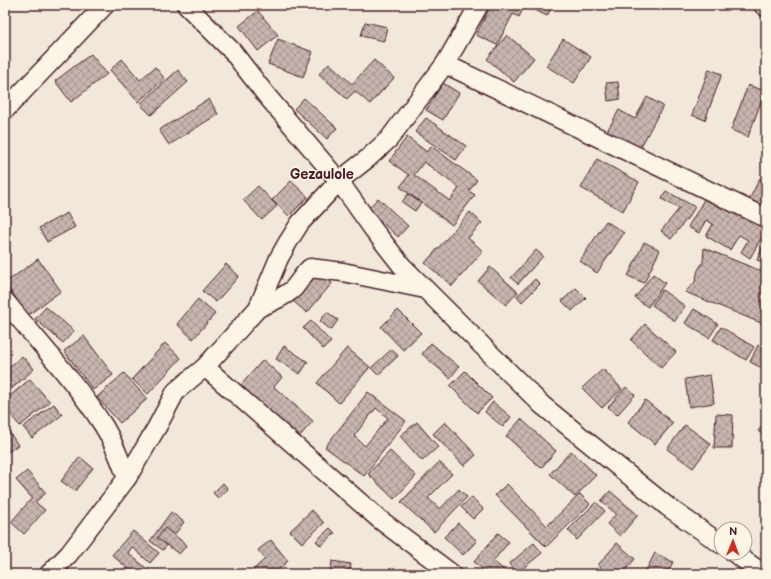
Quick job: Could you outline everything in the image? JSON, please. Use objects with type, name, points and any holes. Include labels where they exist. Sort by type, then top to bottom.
[{"type":"street","points":[[5,110],[105,5]]},
{"type":"street","points":[[186,5],[232,51],[267,96],[339,181],[373,229],[402,266],[426,288],[542,405],[668,507],[713,538]]},
{"type":"street","points":[[49,574],[69,554],[127,478],[176,391],[205,367],[258,308],[279,258],[300,223],[339,181],[389,139],[445,64],[479,5]]},
{"type":"street","points":[[445,64],[766,218]]},
{"type":"street","points":[[258,308],[283,296],[292,289],[310,268],[343,272],[426,288]]},
{"type":"street","points":[[5,301],[64,372],[103,425],[114,445],[127,478]]},
{"type":"street","points":[[205,367],[379,519],[452,574]]},
{"type":"street","points":[[745,561],[764,574]]},
{"type":"building","points":[[491,5],[525,5],[519,17],[513,14],[497,45],[476,35]]},
{"type":"building","points":[[525,5],[553,5],[547,16]]},
{"type":"building","points":[[258,11],[278,35],[258,51],[239,26]]},
{"type":"building","points":[[365,22],[387,27],[384,41],[361,36]]},
{"type":"building","points":[[507,35],[534,58],[514,82],[487,59]]},
{"type":"building","points":[[278,39],[313,52],[303,77],[268,64]]},
{"type":"building","points":[[563,39],[591,57],[574,83],[546,66]]},
{"type":"building","points":[[91,54],[107,74],[71,102],[55,81]]},
{"type":"building","points":[[122,59],[140,80],[155,67],[165,79],[138,102],[110,70]]},
{"type":"building","points":[[374,60],[394,78],[370,104],[355,91],[347,99],[319,74],[329,63],[352,84]]},
{"type":"building","points":[[709,69],[722,74],[705,120],[692,115]]},
{"type":"building","points":[[178,70],[188,82],[151,115],[140,104]]},
{"type":"building","points":[[618,82],[620,99],[608,101],[606,83]]},
{"type":"building","points":[[443,83],[459,93],[443,120],[426,110]]},
{"type":"building","points":[[748,85],[765,91],[748,137],[731,130]]},
{"type":"building","points":[[647,97],[663,106],[639,150],[606,133],[619,110],[635,119]]},
{"type":"building","points":[[304,98],[337,128],[327,139],[294,109]]},
{"type":"building","points":[[209,99],[218,114],[169,145],[159,130]]},
{"type":"building","points":[[426,118],[466,146],[456,160],[415,132]]},
{"type":"building","points":[[407,137],[427,152],[431,146],[477,180],[469,191],[475,195],[452,225],[400,187],[409,175],[389,161]],"holes":[[[424,162],[459,188],[450,201],[414,175]]]},
{"type":"building","points":[[597,159],[639,182],[623,211],[581,188]]},
{"type":"building","points":[[760,178],[766,181],[766,216],[746,206]]},
{"type":"building","points":[[291,181],[308,197],[289,216],[272,200]]},
{"type":"building","points":[[258,186],[277,206],[262,220],[243,200]]},
{"type":"building","points":[[666,191],[695,207],[671,239],[661,231],[679,209],[662,199]]},
{"type":"building","points":[[408,194],[421,203],[415,211],[402,202]]},
{"type":"building","points":[[706,196],[766,230],[750,258],[741,252],[748,240],[739,235],[730,250],[706,236],[713,224],[706,220],[699,233],[688,227]]},
{"type":"building","points":[[378,198],[408,226],[398,237],[368,209]]},
{"type":"building","points":[[470,212],[482,223],[468,238],[483,251],[452,286],[425,263]]},
{"type":"building","points":[[67,213],[75,227],[47,242],[39,228]]},
{"type":"building","points":[[606,221],[624,233],[597,273],[580,261]]},
{"type":"building","points":[[766,238],[766,263],[757,260]]},
{"type":"building","points":[[644,242],[660,250],[644,283],[628,276]]},
{"type":"building","points":[[5,245],[10,250],[5,254]]},
{"type":"building","points":[[704,248],[766,273],[766,325],[685,292],[695,282],[698,270],[703,262]]},
{"type":"building","points":[[536,250],[543,256],[518,284],[511,278]]},
{"type":"building","points":[[38,259],[61,291],[28,315],[5,283]]},
{"type":"building","points":[[226,264],[239,276],[216,302],[202,291]]},
{"type":"building","points":[[490,267],[518,292],[506,305],[478,281]]},
{"type":"building","points":[[319,272],[332,283],[307,313],[293,301]]},
{"type":"building","points":[[653,274],[665,283],[648,307],[635,298]]},
{"type":"building","points":[[535,279],[540,284],[522,302],[517,296]]},
{"type":"building","points":[[576,288],[586,298],[572,311],[562,301]]},
{"type":"building","points":[[662,290],[685,306],[675,321],[652,305]]},
{"type":"building","points":[[198,299],[215,314],[193,339],[177,324]]},
{"type":"building","points":[[46,307],[74,331],[63,343],[35,319]]},
{"type":"building","points":[[694,309],[718,324],[709,338],[685,323]]},
{"type":"building","points":[[398,310],[421,333],[403,350],[381,327]]},
{"type":"building","points":[[327,312],[338,320],[331,330],[320,321]]},
{"type":"building","points":[[311,321],[331,342],[323,349],[303,328]]},
{"type":"building","points":[[645,324],[676,352],[661,368],[631,340]]},
{"type":"building","points":[[721,327],[754,347],[746,360],[713,340]]},
{"type":"building","points":[[84,336],[113,375],[93,390],[64,351]]},
{"type":"building","points":[[165,343],[181,358],[148,394],[132,379]]},
{"type":"building","points":[[431,343],[459,367],[450,378],[422,354]]},
{"type":"building","points":[[758,345],[766,349],[766,370],[750,362]]},
{"type":"building","points":[[284,346],[308,362],[300,374],[276,359]]},
{"type":"building","points":[[347,348],[370,367],[339,403],[317,383]]},
{"type":"building","points":[[392,349],[398,356],[378,375],[371,368]]},
{"type":"building","points":[[22,356],[34,369],[7,393],[5,392],[5,371]]},
{"type":"building","points":[[263,360],[282,377],[274,387],[313,421],[299,437],[240,386]]},
{"type":"building","points":[[603,369],[622,389],[602,408],[582,388]]},
{"type":"building","points":[[465,371],[492,398],[477,413],[450,386]]},
{"type":"building","points":[[124,373],[147,399],[120,423],[97,397]]},
{"type":"building","points":[[710,375],[714,403],[689,407],[685,379]]},
{"type":"building","points":[[30,379],[50,402],[20,426],[5,408],[5,400]]},
{"type":"building","points":[[626,387],[635,395],[617,415],[608,407]]},
{"type":"building","points":[[368,392],[406,421],[364,476],[325,447]],"holes":[[[376,408],[388,418],[365,446],[354,436]]]},
{"type":"building","points":[[645,400],[673,423],[655,444],[628,422]]},
{"type":"building","points":[[493,402],[511,417],[503,427],[485,412]]},
{"type":"building","points":[[54,404],[62,415],[32,438],[23,427]]},
{"type":"building","points":[[716,414],[733,415],[732,448],[714,448]]},
{"type":"building","points":[[521,419],[556,451],[541,468],[506,436]]},
{"type":"building","points":[[766,421],[766,438],[758,431]]},
{"type":"building","points":[[417,422],[438,447],[422,461],[400,436]]},
{"type":"building","points":[[445,422],[476,455],[464,466],[433,434]]},
{"type":"building","points":[[685,425],[711,444],[693,468],[667,449]]},
{"type":"building","points":[[5,426],[18,445],[5,454]]},
{"type":"building","points":[[390,451],[416,476],[394,499],[368,474]]},
{"type":"building","points":[[571,451],[596,475],[575,497],[550,474]]},
{"type":"building","points":[[80,457],[93,468],[75,491],[61,481]]},
{"type":"building","points":[[439,462],[452,474],[428,498],[440,509],[459,489],[467,497],[434,532],[401,502]]},
{"type":"building","points":[[27,471],[46,493],[35,502],[45,510],[24,534],[11,522],[32,498],[16,480]]},
{"type":"building","points":[[223,483],[228,489],[218,498],[213,493]]},
{"type":"building","points":[[507,484],[547,526],[580,494],[590,504],[546,547],[495,495]]},
{"type":"building","points":[[610,491],[638,515],[620,536],[607,524],[616,514],[601,501]]},
{"type":"building","points":[[472,497],[483,509],[473,519],[461,507]]},
{"type":"building","points":[[596,502],[605,511],[577,540],[568,530]]},
{"type":"building","points":[[312,510],[324,523],[302,543],[290,531]]},
{"type":"building","points":[[171,512],[184,522],[163,550],[150,541]]},
{"type":"building","points":[[458,523],[477,541],[463,555],[444,537]]},
{"type":"building","points":[[165,528],[187,545],[179,554],[157,538]]},
{"type":"building","points":[[330,528],[335,533],[321,546],[316,541]]},
{"type":"building","points":[[133,531],[159,553],[150,563],[132,547],[128,553],[151,572],[149,574],[134,574],[112,555]]},
{"type":"building","points":[[498,533],[509,542],[493,561],[509,574],[488,574],[474,562]]},
{"type":"building","points":[[271,540],[288,561],[273,574],[257,574],[253,570],[265,559],[258,550]]},
{"type":"building","points":[[534,543],[542,553],[517,573],[509,564]]},
{"type":"building","points":[[617,543],[635,559],[622,574],[609,574],[598,565]]},
{"type":"building","points":[[655,553],[673,562],[667,574],[644,574]]},
{"type":"building","points":[[332,561],[351,564],[349,574],[330,573]]},
{"type":"building","points":[[69,570],[74,574],[65,574]]},
{"type":"building","points":[[159,570],[162,574],[154,574]]},
{"type":"district","name":"Gezaulole","points":[[322,174]]}]
